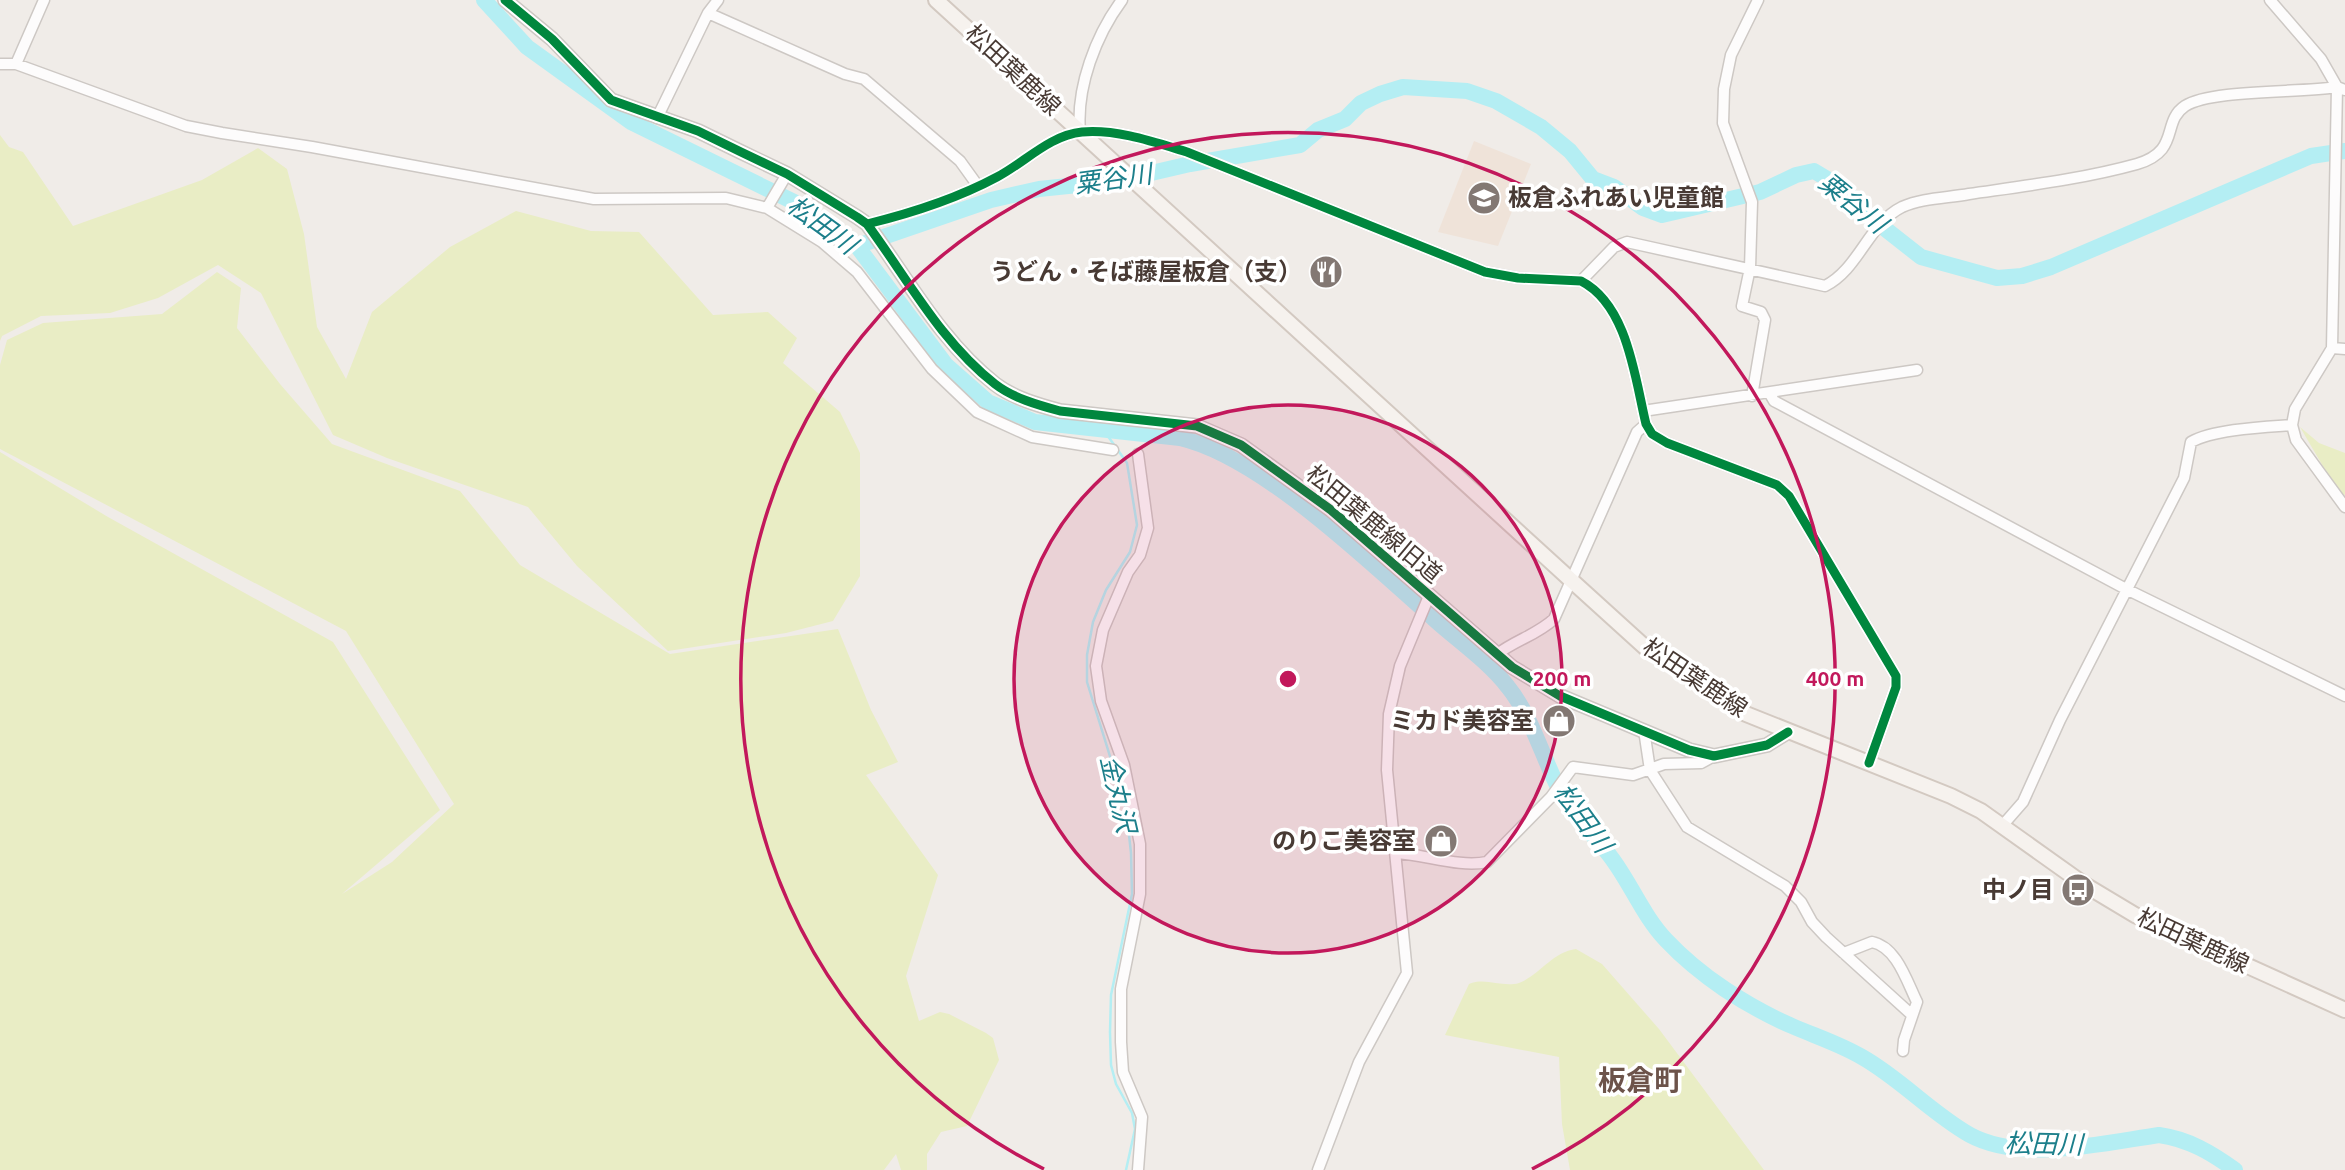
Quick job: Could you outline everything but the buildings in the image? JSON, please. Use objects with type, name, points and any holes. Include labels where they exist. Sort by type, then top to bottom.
[{"type":"main road","name":"松田葉鹿線","points":[[936,0],[1572,581],[1674,670],[1745,714],[1951,796],[2135,915],[2345,1010]]},
{"type":"street","points":[[16,64],[44,0]]},
{"type":"street","points":[[505,0],[552,39],[611,100],[698,131],[785,176],[869,227],[926,208],[978,186],[1048,145],[1080,132],[1144,139],[1199,157],[1485,272],[1518,278],[1581,281],[1598,293],[1620,330],[1646,425],[1652,434],[1667,443],[1777,485],[1789,496],[1896,676],[1896,687],[1869,763]]},
{"type":"street","points":[[657,118],[708,13],[718,0]]},
{"type":"street","points":[[1080,132],[1079,118],[1097,38],[1122,0]]},
{"type":"street","points":[[1752,396],[1765,320],[1760,312],[1742,306],[1750,268],[1752,202],[1723,123],[1724,89],[1731,55],[1758,0]]},
{"type":"street","points":[[2270,0],[2321,60],[2341,89],[2338,139],[2341,191],[2332,348],[2295,409],[2292,425],[2296,440],[2345,507]]},
{"type":"street","points":[[708,13],[845,74],[864,79],[960,161],[978,186]]},
{"type":"street","points":[[0,64],[16,64],[186,126],[222,133],[312,146],[594,199],[726,198],[769,206],[850,265],[932,369],[977,412],[1032,438],[1113,450]]},
{"type":"street","points":[[1581,281],[1614,247],[1627,242],[1825,286],[1842,275],[1886,221],[1904,206],[2043,182],[2154,158],[2168,141],[2177,113],[2186,105],[2206,100],[2341,89]]},
{"type":"street","points":[[769,206],[785,176]]},
{"type":"street","name":"松田葉鹿線旧道","points":[[869,227],[943,331],[996,385],[1038,405],[1060,411],[1174,421],[1226,437],[1295,482],[1496,655],[1560,696],[1689,750],[1714,756],[1767,746],[1788,732]]},
{"type":"street","points":[[2332,348],[2345,349]]},
{"type":"street","points":[[1643,411],[1917,370]]},
{"type":"street","points":[[1770,394],[1774,401],[2126,589],[2345,696]]},
{"type":"street","points":[[1496,655],[1516,640],[1543,630],[1554,619],[1637,432],[1646,425]]},
{"type":"street","points":[[2001,826],[2023,802],[2183,478],[2191,442],[2201,437],[2242,429],[2292,425]]},
{"type":"street","points":[[1138,454],[1148,528],[1140,555],[1128,572],[1103,630],[1096,666],[1101,701],[1124,765],[1133,804],[1142,867],[1140,894],[1121,989],[1124,1072],[1142,1117],[1138,1170]]},
{"type":"street","points":[[1318,1170],[1359,1062],[1407,973],[1387,771],[1389,714],[1400,666],[1429,596]]},
{"type":"street","points":[[1644,730],[1650,769],[1687,827],[1784,886],[1801,901],[1819,929],[1912,1015]]},
{"type":"street","points":[[1395,853],[1422,854],[1467,864],[1487,862],[1551,797],[1573,767],[1626,775],[1671,762],[1701,763],[1714,756]]},
{"type":"street","points":[[1844,953],[1872,942],[1887,949],[1917,1003],[1903,1051]]},
{"type":"shaded area","name":"板倉ふれあい児童館","points":[[1474,141],[1531,164],[1498,246],[1438,232]]},
{"type":"green space","points":[[0,135],[9,147],[23,152],[73,226],[202,180],[258,148],[287,169],[304,234],[317,327],[346,379],[372,312],[450,247],[516,211],[591,231],[639,232],[713,315],[768,312],[797,338],[783,363],[840,412],[860,453],[860,576],[833,621],[786,633],[668,651],[577,566],[528,507],[387,458],[333,435],[261,293],[218,265],[158,298],[110,313],[41,316],[2,336],[0,341]]},
{"type":"green space","points":[[217,272],[241,288],[237,328],[280,384],[332,444],[460,491],[520,565],[670,654],[838,629],[871,710],[898,762],[866,775],[938,875],[906,976],[919,1021],[940,1012],[949,1014],[993,1038],[999,1060],[967,1126],[941,1132],[927,1154],[927,1170],[901,1170],[896,1154],[884,1170],[0,1170],[0,452],[108,517],[333,642],[440,810],[342,894],[392,862],[454,804],[346,631],[0,449],[0,365],[7,340],[43,323],[162,314]]},
{"type":"green space","points":[[2300,427],[2319,443],[2345,453],[2345,495],[2338,492]]},
{"type":"green space","points":[[1576,949],[1602,964],[1659,1029],[1764,1170],[1570,1170],[1562,1124],[1559,1057],[1445,1035],[1469,984],[1519,983],[1560,954]]},
{"type":"waterway","name":"松田川","points":[[484,0],[527,47],[631,122],[794,202],[857,246],[946,365],[988,402],[1035,422],[1180,438],[1212,449],[1245,466],[1313,514],[1500,677],[1524,712],[1567,804],[1613,860],[1666,940],[1724,989],[1775,1018],[1862,1057],[1956,1126],[1991,1143],[2014,1148],[2063,1148],[2159,1135],[2199,1148],[2235,1170]]},
{"type":"waterway","name":"粟谷川","points":[[857,246],[991,200],[1039,189],[1117,181],[1190,164],[1300,145],[1318,130],[1345,119],[1361,103],[1403,87],[1467,91],[1496,101],[1541,127],[1570,151],[1593,179],[1614,187],[1643,208],[1662,215],[1760,192],[1796,175],[1814,171],[1844,189],[1865,213],[1921,257],[1997,278],[2022,276],[2051,267],[2311,156],[2345,151]]},
{"type":"waterway","name":"金丸沢","points":[[1105,432],[1127,463],[1137,525],[1130,552],[1106,590],[1093,622],[1087,655],[1087,682],[1126,808],[1131,853],[1132,894],[1111,995],[1110,1032],[1111,1065],[1116,1084],[1132,1113],[1135,1129],[1126,1170]]},
{"type":"cycle path","points":[[505,0],[552,39],[611,100],[698,131],[787,174],[867,224],[941,329],[976,367],[1010,393],[1060,411],[1197,426],[1241,445],[1331,510],[1512,667],[1560,696],[1689,750],[1714,756],[1767,745],[1788,732]]},
{"type":"cycle path","points":[[867,224],[966,192],[997,177],[1059,138],[1082,132],[1109,132],[1187,152],[1485,272],[1518,278],[1581,281],[1597,292],[1619,325],[1633,365],[1646,424],[1652,434],[1667,443],[1777,485],[1789,496],[1896,676],[1896,687],[1869,763]]},
{"type":"place","name":"板倉ふれあい児童館","points":[[1484,198]]},
{"type":"place","name":"うどん・そば藤屋板倉（支）","points":[[1326,272]]},
{"type":"place","name":"ミカド美容室","points":[[1559,721]]},
{"type":"place","name":"のりこ美容室","points":[[1441,841]]},
{"type":"place","name":"中ノ目","points":[[2078,890]]},
{"type":"district","name":"板倉町","points":[[1640,1080]]}]
